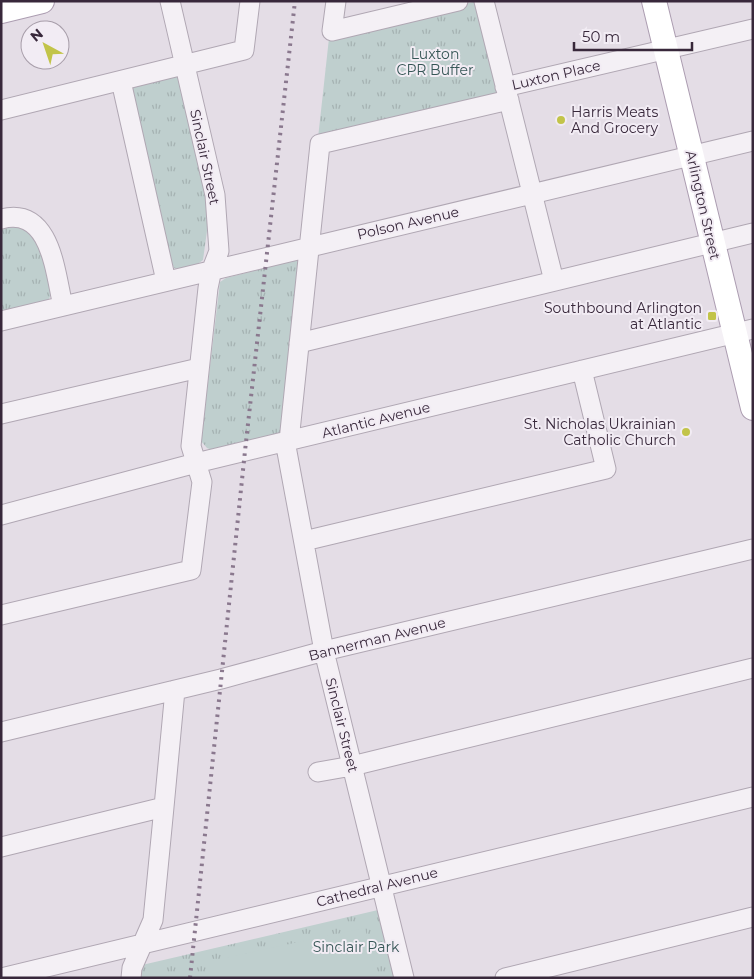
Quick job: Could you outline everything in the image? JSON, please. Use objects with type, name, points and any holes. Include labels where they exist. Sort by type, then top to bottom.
[{"type":"main road","points":[[1,11],[42,1]]},
{"type":"main road","name":"Arlington Street","points":[[654,1],[712,243],[743,331],[753,408]]},
{"type":"street","name":"Sinclair Street","points":[[1,615],[190,570],[202,482],[191,446],[208,288],[212,270],[220,251],[215,195],[170,1]]},
{"type":"street","points":[[1,110],[244,50],[250,1]]},
{"type":"street","points":[[336,1],[332,31],[458,1]]},
{"type":"street","points":[[484,1],[554,282]]},
{"type":"street","name":"Luxton Place","points":[[309,247],[320,144],[666,50],[753,29]]},
{"type":"street","points":[[121,81],[166,281]]},
{"type":"street","name":"Polson Avenue","points":[[1,321],[753,141]]},
{"type":"street","points":[[1,219],[9,217],[26,218],[39,228],[47,241],[63,306]]},
{"type":"street","points":[[299,343],[753,233]]},
{"type":"street","name":"Sinclair Street","points":[[309,247],[287,441],[324,651],[404,978]]},
{"type":"street","name":"Atlantic Avenue","points":[[1,514],[196,463],[743,331]]},
{"type":"street","points":[[1,414],[199,368]]},
{"type":"street","points":[[304,541],[606,469],[582,370]]},
{"type":"street","name":"Bannerman Avenue","points":[[1,732],[175,690],[324,651],[753,550]]},
{"type":"street","points":[[318,772],[352,766],[753,668]]},
{"type":"street","points":[[131,978],[132,968],[153,920],[175,690]]},
{"type":"street","name":"Cathedral Avenue","points":[[1,978],[753,797]]},
{"type":"street","points":[[1,847],[164,807]]},
{"type":"street","points":[[505,978],[753,917]]},
{"type":"green space","name":"Luxton CPR Buffer","points":[[473,2],[480,5],[501,96],[318,138],[329,38]]},
{"type":"green space","points":[[177,76],[182,79],[210,209],[203,260],[193,266],[181,269],[174,268],[170,259],[130,91],[132,86]]},
{"type":"green space","points":[[17,227],[29,231],[36,237],[53,290],[49,299],[44,302],[1,312],[1,228]]},
{"type":"green space","points":[[296,260],[301,261],[285,432],[212,450],[207,448],[201,441],[220,282],[226,278]]},
{"type":"green space","name":"Sinclair Park","points":[[378,910],[395,978],[140,978],[142,965]]},
{"type":"green space","points":[[365,928],[377,978],[224,978],[224,958]]},
{"type":"railway","points":[[190,978],[245,451],[295,1]]},
{"type":"place","name":"Harris Meats And Grocery","points":[[561,120]]},
{"type":"place","name":"Southbound Arlington at Atlantic","points":[[712,316]]},
{"type":"place","name":"St. Nicholas Ukrainian Catholic Church","points":[[686,432]]}]
